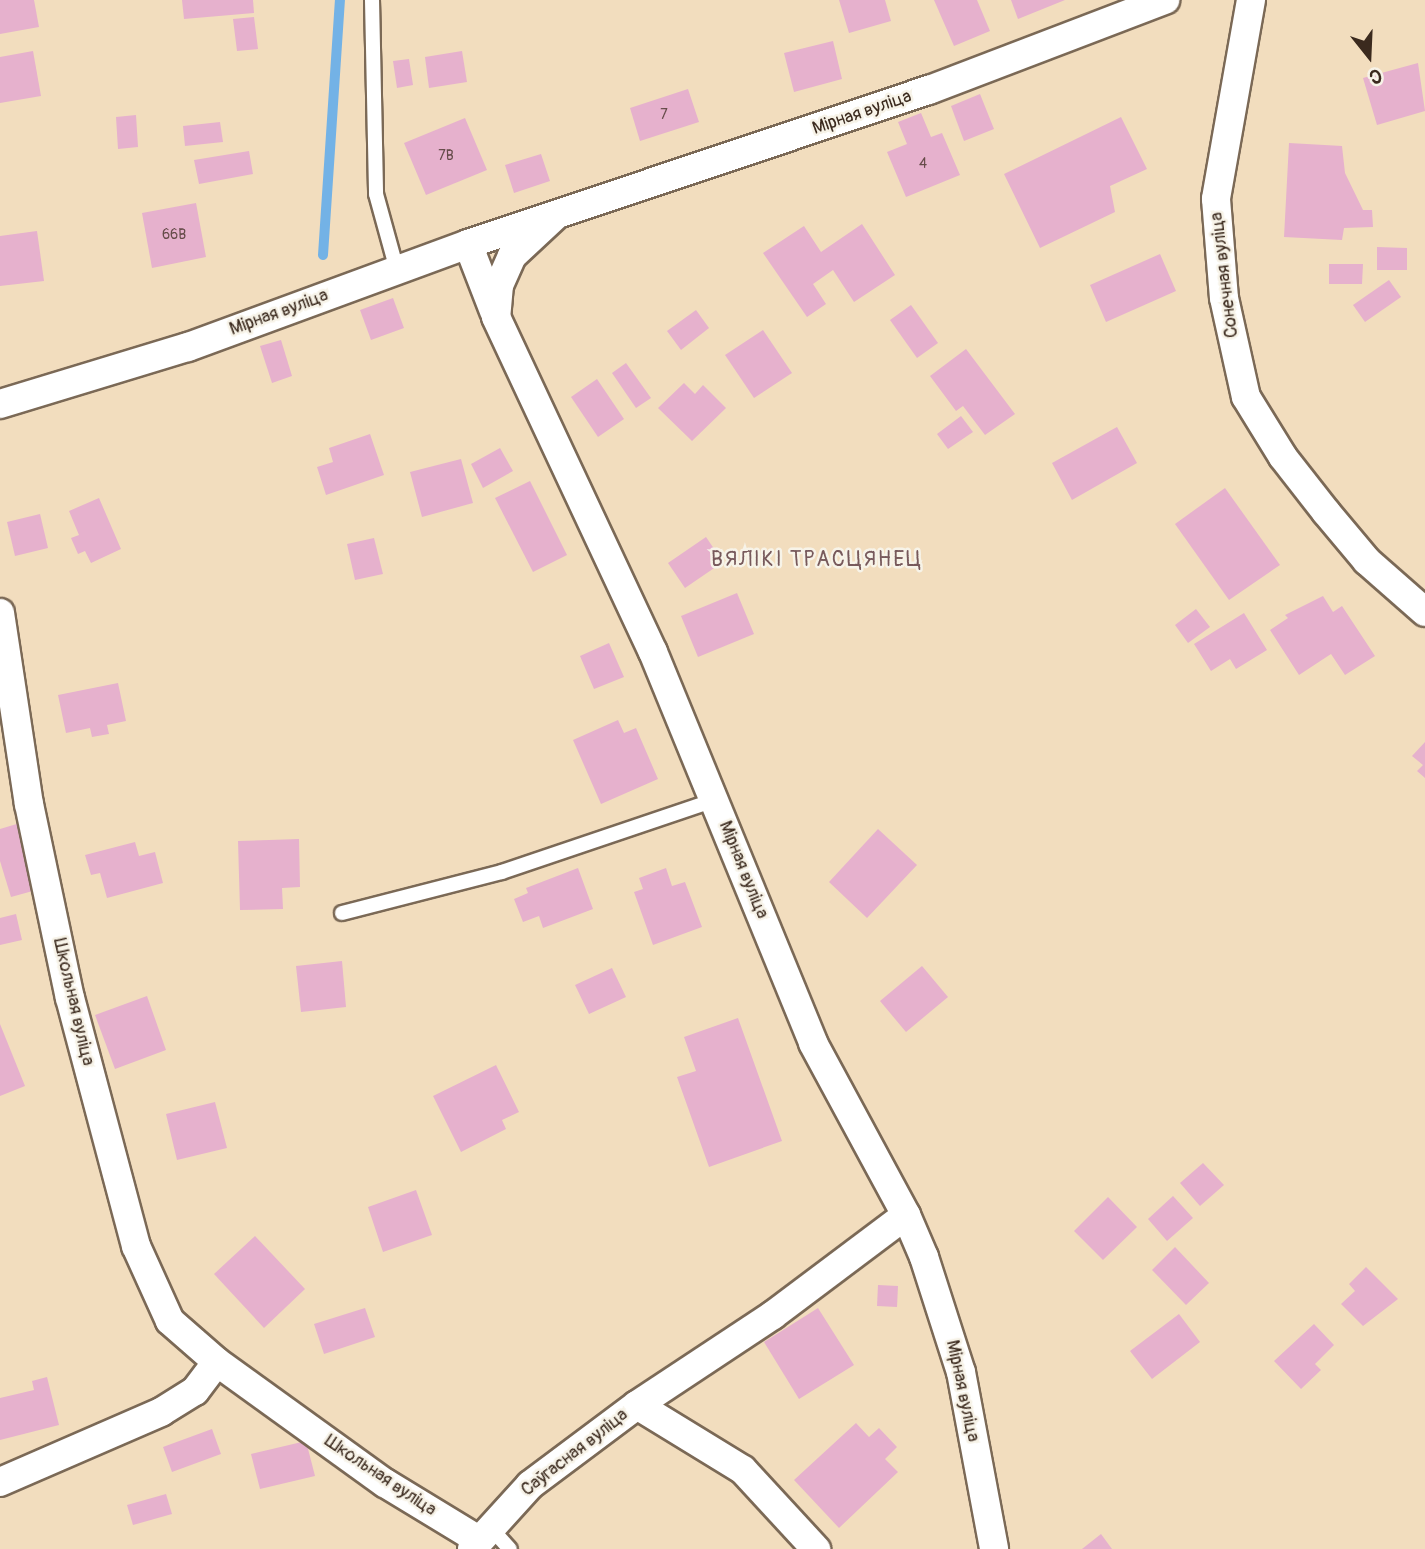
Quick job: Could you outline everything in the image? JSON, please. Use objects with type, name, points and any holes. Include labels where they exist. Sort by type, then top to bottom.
[{"type":"street","name":"Мірная вуліца","points":[[0,404],[188,347],[468,244],[929,90],[1165,0]]},
{"type":"street","name":"Сонечная вуліца","points":[[1251,0],[1216,199],[1224,298],[1247,397],[1283,457],[1326,512],[1367,561],[1425,612]]},
{"type":"street","name":"Мірная вуліца","points":[[555,216],[512,256],[499,285],[496,317],[653,652],[813,1043],[906,1215],[961,1372],[994,1549]]},
{"type":"street","points":[[468,244],[496,317]]},
{"type":"street","name":"Школьная вуліца","points":[[0,613],[29,804],[70,998],[136,1246],[170,1321],[217,1362],[385,1483],[480,1538]]},
{"type":"street","points":[[636,1405],[773,1315],[906,1215]]},
{"type":"street","points":[[0,1482],[161,1412],[195,1391],[217,1362]]},
{"type":"street","name":"Саўгасная вуліца","points":[[480,1538],[530,1485],[636,1405],[743,1470],[816,1549]]},
{"type":"lane","points":[[372,0],[376,194],[397,270]]},
{"type":"lane","points":[[342,913],[502,872],[715,800]]},
{"type":"lane","points":[[480,1538],[510,1549]]},
{"type":"building","points":[[0,0],[34,0],[39,27],[0,34]]},
{"type":"building","points":[[182,0],[253,0],[254,13],[184,19]]},
{"type":"building","points":[[839,0],[885,0],[891,21],[849,33]]},
{"type":"building","points":[[934,0],[977,0],[990,31],[954,46]]},
{"type":"building","points":[[1011,0],[1065,0],[1018,19]]},
{"type":"building","points":[[254,17],[258,49],[237,51],[233,19]]},
{"type":"building","points":[[833,41],[842,79],[794,92],[784,53]]},
{"type":"building","points":[[33,51],[41,96],[0,103],[0,57]]},
{"type":"building","points":[[462,51],[467,82],[429,88],[425,57]]},
{"type":"building","points":[[409,59],[413,85],[397,88],[393,61]]},
{"type":"building","points":[[1418,63],[1425,111],[1377,125],[1363,78]]},
{"type":"building","points":[[688,89],[699,122],[640,141],[630,108]]},
{"type":"building","points":[[980,94],[994,129],[964,141],[951,106]]},
{"type":"building","points":[[921,113],[931,137],[942,133],[960,175],[906,197],[887,152],[907,144],[898,122]]},
{"type":"building","points":[[136,115],[138,147],[118,149],[116,117]]},
{"type":"building","points":[[1121,117],[1147,169],[1110,186],[1115,212],[1040,248],[1004,174]]},
{"type":"building","points":[[465,118],[487,170],[426,195],[404,143]]},
{"type":"building","points":[[220,122],[223,142],[185,146],[183,126]]},
{"type":"building","points":[[1289,143],[1342,146],[1345,173],[1363,210],[1372,210],[1373,227],[1344,228],[1342,240],[1284,237]]},
{"type":"building","points":[[249,151],[253,174],[199,184],[194,160]]},
{"type":"building","points":[[541,154],[550,181],[514,193],[505,165]]},
{"type":"building","points":[[196,203],[206,257],[152,268],[142,213]]},
{"type":"building","points":[[862,224],[895,275],[854,302],[833,270],[813,284],[826,304],[807,317],[763,253],[804,226],[821,252]]},
{"type":"building","points":[[37,231],[44,281],[0,286],[0,236]]},
{"type":"building","points":[[1377,247],[1407,248],[1407,270],[1377,270]]},
{"type":"building","points":[[1160,254],[1176,291],[1106,322],[1090,285]]},
{"type":"building","points":[[1329,264],[1363,264],[1362,284],[1329,284]]},
{"type":"building","points":[[1389,280],[1401,297],[1365,322],[1353,305]]},
{"type":"building","points":[[393,298],[404,328],[371,340],[360,310]]},
{"type":"building","points":[[911,305],[938,343],[917,358],[890,320]]},
{"type":"building","points":[[696,310],[709,328],[681,350],[667,331]]},
{"type":"building","points":[[763,330],[792,373],[754,398],[725,355]]},
{"type":"building","points":[[281,340],[292,376],[272,383],[260,346]]},
{"type":"building","points":[[966,349],[1015,414],[985,435],[963,406],[956,411],[930,376]]},
{"type":"building","points":[[626,363],[651,398],[636,408],[612,373]]},
{"type":"building","points":[[597,379],[624,419],[598,437],[571,397]]},
{"type":"building","points":[[684,383],[695,394],[703,385],[726,408],[692,441],[658,408]]},
{"type":"building","points":[[961,416],[973,432],[948,449],[937,434]]},
{"type":"building","points":[[1117,427],[1137,463],[1072,500],[1052,463]]},
{"type":"building","points":[[370,434],[384,475],[326,495],[317,467],[333,462],[329,448]]},
{"type":"building","points":[[500,448],[513,471],[483,488],[471,464]]},
{"type":"building","points":[[461,459],[473,503],[422,517],[410,472]]},
{"type":"building","points":[[530,481],[567,555],[533,572],[495,498]]},
{"type":"building","points":[[1225,488],[1280,565],[1229,600],[1175,524]]},
{"type":"building","points":[[99,498],[121,549],[91,563],[85,551],[78,554],[71,538],[79,535],[69,511]]},
{"type":"building","points":[[40,514],[48,548],[15,556],[7,522]]},
{"type":"building","points":[[706,537],[723,562],[685,588],[668,563]]},
{"type":"building","points":[[374,538],[383,574],[355,580],[347,544]]},
{"type":"building","points":[[737,593],[754,634],[698,657],[681,616]]},
{"type":"building","points":[[1323,596],[1333,612],[1342,606],[1375,656],[1345,675],[1331,654],[1299,675],[1270,630],[1288,618],[1285,615]]},
{"type":"building","points":[[1196,609],[1210,627],[1188,643],[1175,625]]},
{"type":"building","points":[[1244,613],[1267,650],[1236,669],[1230,659],[1211,671],[1194,644]]},
{"type":"building","points":[[609,643],[624,677],[594,689],[580,656]]},
{"type":"building","points":[[118,683],[126,721],[107,725],[109,734],[92,737],[90,728],[66,733],[58,695]]},
{"type":"building","points":[[618,720],[624,733],[636,728],[658,779],[601,804],[573,740]]},
{"type":"building","points":[[1425,742],[1425,778],[1417,771],[1423,765],[1412,756]]},
{"type":"building","points":[[20,823],[40,889],[11,897],[0,861],[0,829]]},
{"type":"building","points":[[878,829],[917,865],[867,918],[829,882]]},
{"type":"building","points":[[299,839],[300,887],[282,888],[283,909],[240,910],[238,841]]},
{"type":"building","points":[[135,842],[139,856],[155,852],[163,883],[107,898],[100,873],[91,875],[85,855]]},
{"type":"building","points":[[578,868],[593,909],[543,928],[539,916],[523,922],[514,899],[528,893],[526,888]]},
{"type":"building","points":[[666,868],[672,886],[685,882],[702,927],[653,945],[634,892],[643,889],[639,878]]},
{"type":"building","points":[[16,914],[22,940],[0,945],[0,918]]},
{"type":"building","points":[[342,961],[346,1007],[301,1012],[296,966]]},
{"type":"building","points":[[922,966],[948,997],[906,1032],[880,1001]]},
{"type":"building","points":[[612,968],[626,997],[589,1014],[575,985]]},
{"type":"building","points":[[147,996],[166,1050],[115,1069],[95,1015]]},
{"type":"building","points":[[738,1018],[782,1141],[709,1167],[677,1077],[696,1071],[684,1037]]},
{"type":"building","points":[[0,1024],[25,1086],[0,1096]]},
{"type":"building","points":[[496,1065],[519,1112],[502,1120],[506,1129],[461,1152],[433,1096]]},
{"type":"building","points":[[215,1102],[227,1148],[177,1160],[166,1114]]},
{"type":"building","points":[[1203,1163],[1224,1185],[1200,1206],[1180,1183]]},
{"type":"building","points":[[416,1190],[432,1235],[383,1252],[368,1207]]},
{"type":"building","points":[[1173,1196],[1193,1218],[1167,1241],[1148,1219]]},
{"type":"building","points":[[1108,1197],[1137,1227],[1103,1260],[1074,1231]]},
{"type":"building","points":[[255,1236],[305,1289],[264,1328],[214,1274]]},
{"type":"building","points":[[1175,1247],[1209,1283],[1186,1305],[1152,1270]]},
{"type":"building","points":[[1366,1267],[1398,1299],[1363,1326],[1341,1304],[1355,1291],[1349,1284]]},
{"type":"building","points":[[878,1285],[898,1286],[897,1307],[877,1306]]},
{"type":"building","points":[[365,1308],[375,1337],[324,1354],[314,1324]]},
{"type":"building","points":[[818,1308],[854,1365],[799,1399],[764,1342]]},
{"type":"building","points":[[1179,1314],[1200,1342],[1152,1379],[1130,1351]]},
{"type":"building","points":[[1314,1324],[1334,1345],[1315,1364],[1321,1370],[1301,1389],[1274,1361]]},
{"type":"building","points":[[47,1377],[59,1425],[0,1440],[0,1398],[34,1390],[32,1381]]},
{"type":"building","points":[[856,1423],[869,1437],[879,1428],[897,1447],[885,1459],[898,1472],[839,1528],[794,1480]]},
{"type":"building","points":[[212,1429],[221,1454],[172,1472],[163,1447]]},
{"type":"building","points":[[306,1441],[315,1476],[260,1489],[251,1454]]},
{"type":"building","points":[[166,1494],[172,1514],[133,1525],[127,1505]]},
{"type":"building","points":[[1101,1534],[1112,1549],[1082,1549]]},
{"type":"waterway","points":[[323,255],[340,0]]},
{"type":"district","name":"ВЯЛІКІ ТРАСЦЯНЕЦ","points":[[817,560]]}]
